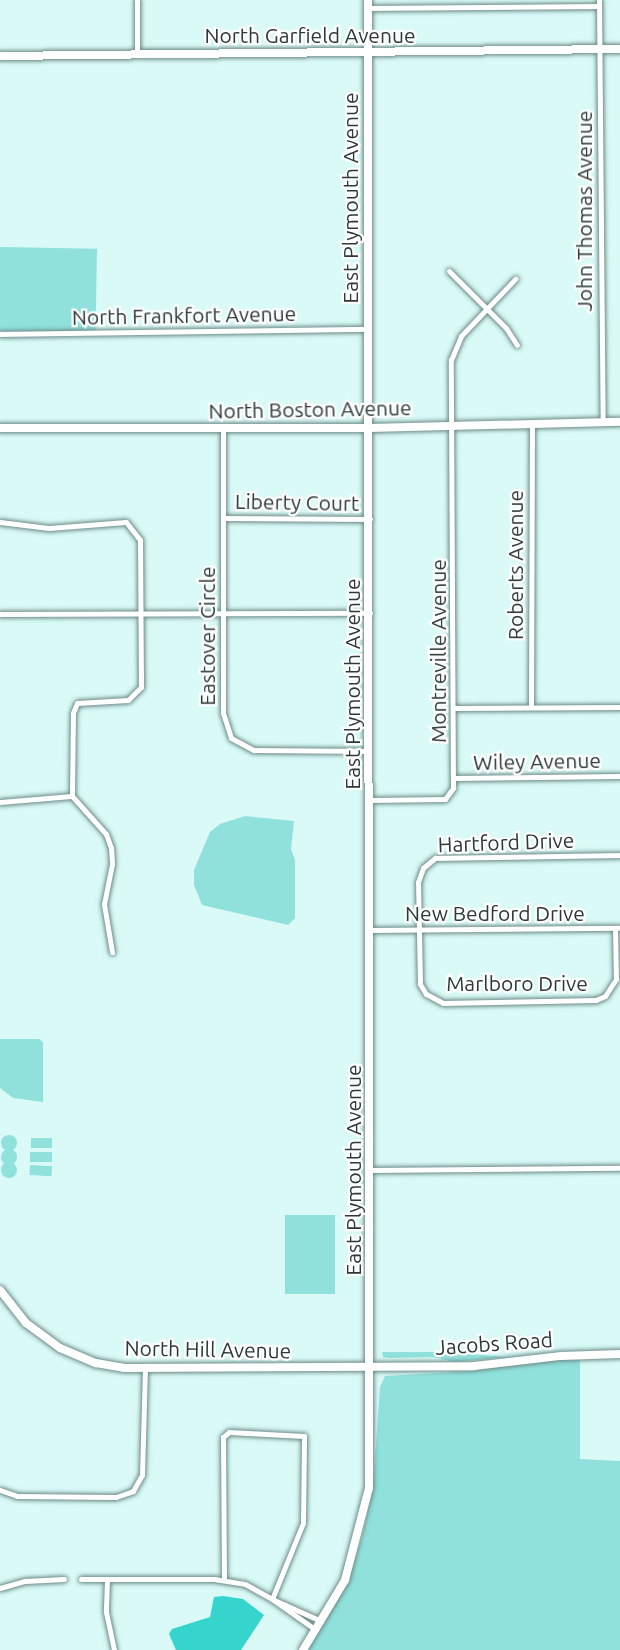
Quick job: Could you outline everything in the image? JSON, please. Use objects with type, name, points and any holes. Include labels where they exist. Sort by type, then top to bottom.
[{"type":"street","points":[[137,0],[137,54]]},
{"type":"street","points":[[368,4],[599,3]]},
{"type":"street","name":"John Thomas Avenue","points":[[599,3],[603,422]]},
{"type":"street","name":"East Plymouth Avenue","points":[[303,1650],[323,1622],[345,1580],[369,1488],[371,613],[368,4]]},
{"type":"street","name":"North Garfield Avenue","points":[[0,56],[368,54],[620,49]]},
{"type":"street","points":[[449,271],[487,309],[517,345]]},
{"type":"street","name":"Montreville Avenue","points":[[454,778],[453,424],[449,415],[451,360],[461,336],[515,279]]},
{"type":"street","name":"North Frankfort Avenue","points":[[0,334],[369,329]]},
{"type":"street","name":"North Boston Avenue","points":[[0,428],[369,428],[453,424],[620,422]]},
{"type":"street","name":"Roberts Avenue","points":[[531,707],[532,423]]},
{"type":"street","name":"Eastover Circle","points":[[224,428],[223,713],[231,738],[254,750],[369,751]]},
{"type":"street","name":"Liberty Court","points":[[224,518],[370,519]]},
{"type":"street","points":[[0,522],[49,528],[111,520],[132,526],[140,540],[138,694],[128,700],[83,701],[73,713],[72,796],[106,834],[111,848],[112,864],[104,904],[112,952]]},
{"type":"street","points":[[0,615],[371,613]]},
{"type":"street","points":[[455,708],[620,707]]},
{"type":"street","name":"Wiley Avenue","points":[[454,778],[620,776]]},
{"type":"street","points":[[370,800],[446,799],[454,778]]},
{"type":"street","points":[[0,802],[72,796]]},
{"type":"street","name":"Hartford Drive","points":[[418,929],[418,882],[423,868],[435,858],[620,855]]},
{"type":"street","name":"Marlboro Drive","points":[[418,929],[420,984],[426,994],[443,1003],[596,1000],[605,996],[616,979],[618,929]]},
{"type":"street","name":"New Bedford Drive","points":[[371,930],[618,929]]},
{"type":"street","points":[[371,1170],[620,1168]]},
{"type":"street","name":"North Hill Avenue","points":[[0,1290],[26,1323],[60,1348],[96,1363],[145,1370],[371,1367]]},
{"type":"street","name":"Jacobs Road","points":[[371,1367],[474,1366],[561,1356],[620,1354]]},
{"type":"street","points":[[0,1490],[17,1496],[83,1497],[116,1497],[133,1491],[142,1475],[145,1370]]},
{"type":"street","points":[[224,1580],[223,1437],[229,1432],[299,1434],[306,1441],[303,1523],[272,1599]]},
{"type":"street","points":[[0,1588],[25,1581],[64,1579]]},
{"type":"street","points":[[81,1579],[224,1580],[257,1589],[317,1631]]},
{"type":"street","points":[[107,1579],[106,1612],[114,1650]]},
{"type":"street","points":[[272,1599],[323,1622]]},
{"type":"shaded area","points":[[0,247],[97,249],[96,333],[0,331]]},
{"type":"shaded area","points":[[245,816],[294,821],[291,849],[295,860],[295,918],[288,925],[202,905],[194,885],[194,870],[210,832],[220,824]]},
{"type":"shaded area","points":[[0,1039],[39,1039],[43,1042],[43,1102],[13,1098],[0,1088]]},
{"type":"shaded area","points":[[9,1135],[17,1143],[9,1151],[1,1143]]},
{"type":"shaded area","points":[[31,1138],[52,1138],[52,1148],[31,1148]]},
{"type":"shaded area","points":[[9,1149],[17,1157],[9,1165],[1,1157]]},
{"type":"shaded area","points":[[30,1152],[52,1152],[52,1162],[30,1162]]},
{"type":"shaded area","points":[[9,1162],[17,1170],[9,1178],[1,1170]]},
{"type":"shaded area","points":[[30,1165],[52,1166],[51,1176],[29,1175]]},
{"type":"shaded area","points":[[285,1215],[335,1215],[335,1294],[285,1294]]},
{"type":"shaded area","points":[[382,1352],[444,1352],[507,1357],[454,1362],[433,1357],[389,1358],[383,1357]]},
{"type":"shaded area","points":[[558,1359],[580,1360],[580,1459],[620,1461],[620,1650],[308,1650],[348,1581],[362,1538],[373,1488],[380,1387],[385,1376],[472,1371]]},
{"type":"shaded area","points":[[214,1597],[243,1599],[264,1615],[241,1650],[176,1650],[169,1634],[172,1629],[210,1617]]}]
